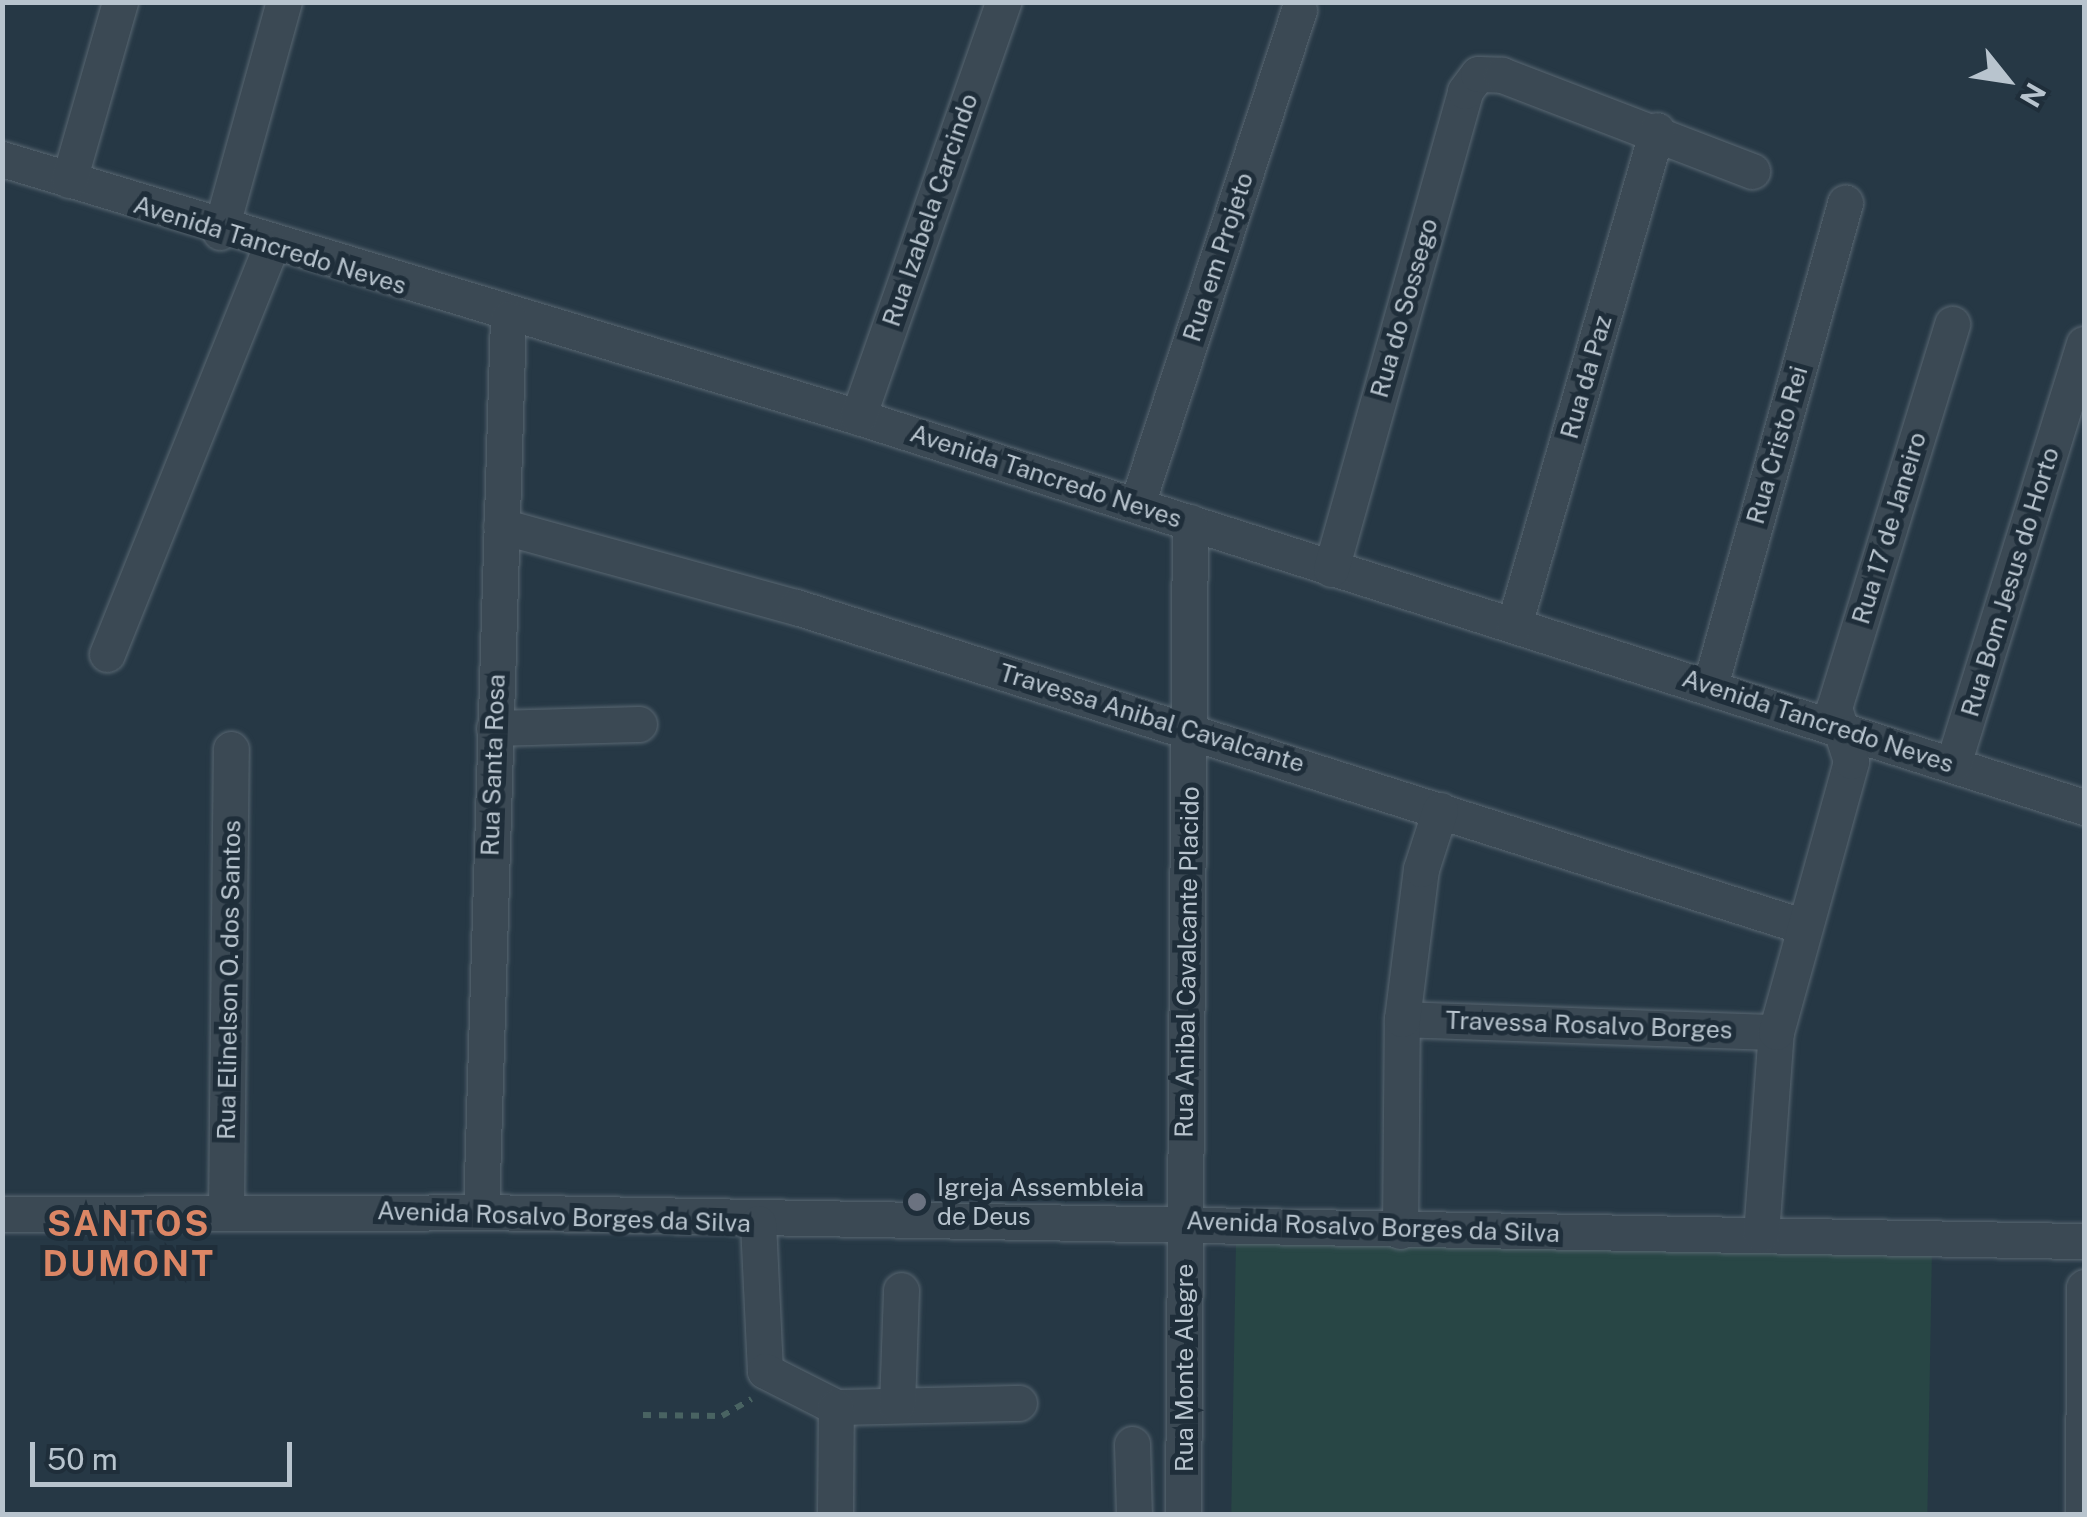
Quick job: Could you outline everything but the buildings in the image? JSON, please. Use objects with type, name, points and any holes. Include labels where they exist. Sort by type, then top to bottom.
[{"type":"street","points":[[69,180],[120,2]]},
{"type":"street","points":[[220,232],[284,2]]},
{"type":"street","name":"Rua Izabela Carcindo","points":[[858,417],[1003,2]]},
{"type":"street","name":"Rua em Projeto","points":[[1137,504],[1299,10]]},
{"type":"street","name":"Rua do Sossego","points":[[1331,569],[1465,91],[1478,74],[1502,75],[1657,130]]},
{"type":"street","points":[[1657,130],[1752,171]]},
{"type":"street","name":"Rua da Paz","points":[[1514,625],[1657,130]]},
{"type":"street","name":"Avenida Tancredo Neves","points":[[2,160],[220,232],[858,417],[1710,686],[1842,733],[2083,802]]},
{"type":"street","name":"Rua Cristo Rei","points":[[1710,686],[1845,204]]},
{"type":"street","points":[[107,654],[271,247]]},
{"type":"street","name":"Rua Santa Rosa","points":[[481,1212],[508,318]]},
{"type":"street","name":"Rua 17 de Janeiro","points":[[1761,1234],[1776,1032],[1799,925],[1850,761],[1834,708],[1952,324]]},
{"type":"street","name":"Rua Bom Jesus do Horto","points":[[1952,764],[2084,344]]},
{"type":"street","name":"Rua Anibal Cavalcante Placido","points":[[1184,1222],[1190,522]]},
{"type":"street","name":"Travessa Anibal Cavalcante","points":[[501,526],[1190,728],[1799,925]]},
{"type":"street","points":[[494,728],[640,724]]},
{"type":"street","name":"Rua Elinelson O. dos Santos","points":[[226,1211],[231,750]]},
{"type":"street","points":[[1400,1231],[1402,1019],[1421,868],[1440,810]]},
{"type":"street","name":"Travessa Rosalvo Borges","points":[[1402,1019],[1776,1032]]},
{"type":"street","name":"Avenida Rosalvo Borges da Silva","points":[[2,1214],[481,1212],[758,1223],[1184,1222],[1400,1231],[2084,1241]]},
{"type":"street","name":"Rua Monte Alegre","points":[[1183,1514],[1184,1222]]},
{"type":"street","points":[[758,1223],[765,1371],[836,1407],[1019,1403]]},
{"type":"street","points":[[2083,1514],[2084,1288]]},
{"type":"street","points":[[897,1406],[902,1290]]},
{"type":"street","points":[[835,1514],[836,1407]]},
{"type":"street","points":[[1132,1444],[1134,1514]]},
{"type":"path","points":[[644,1416],[722,1416],[754,1398],[765,1371]]},
{"type":"green space","points":[[1236,1241],[1932,1253],[1927,1514],[1231,1514]]},
{"type":"place","name":"Igreja Assembleia de Deus","points":[[917,1202]]},
{"type":"district","name":"SANTOS DUMONT","points":[[129,1244]]}]
